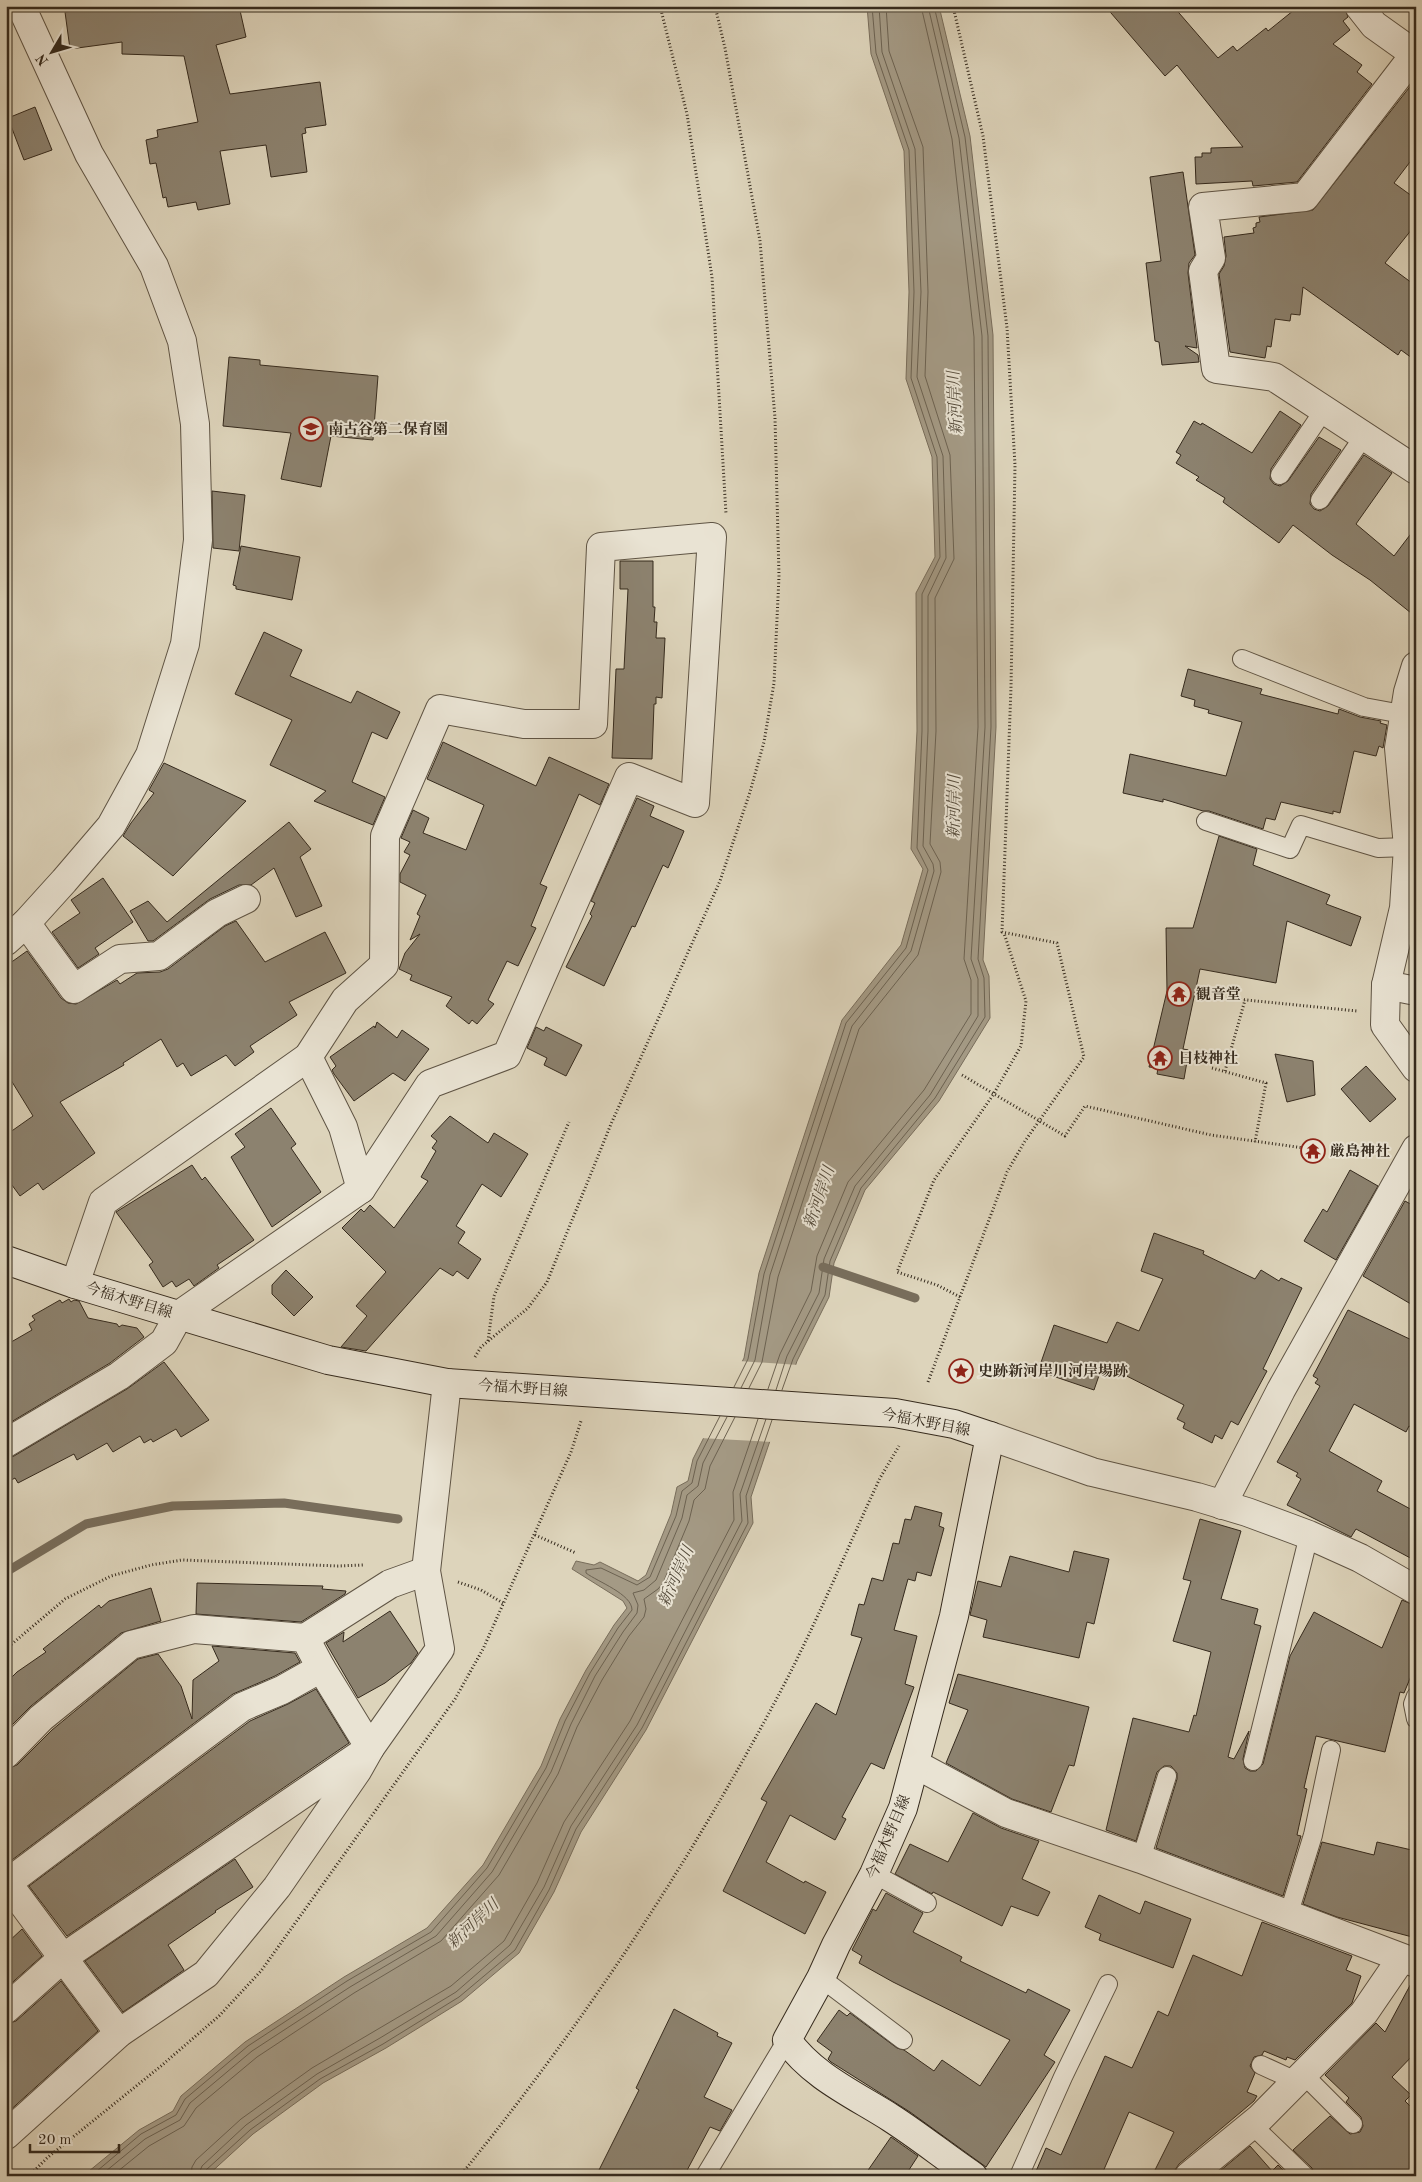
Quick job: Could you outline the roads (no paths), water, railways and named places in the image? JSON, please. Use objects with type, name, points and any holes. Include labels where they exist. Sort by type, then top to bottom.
[{"type":"street","points":[[21,6],[89,154],[154,266],[182,341],[194,424],[198,540],[185,644],[150,755],[111,826],[16,932],[74,990],[120,959],[159,956],[217,912],[246,899]]},
{"type":"street","points":[[1361,7],[1374,25],[1415,55],[1305,197],[1203,207],[1212,258],[1203,271],[1216,369],[1274,377],[1416,470]]},
{"type":"street","points":[[6,1443],[119,1376],[164,1342],[179,1315],[361,1189],[430,1084],[507,1055],[629,777],[695,803],[712,537],[601,547],[593,724],[524,724],[440,709],[385,836],[384,965],[346,1000],[308,1057],[103,1202],[75,1284]]},
{"type":"street","points":[[1416,666],[1408,692],[1410,716],[1399,748],[1408,847],[1404,908],[1386,985],[1385,1014],[1385,1025],[1416,1068]]},
{"type":"street","points":[[1386,985],[1416,991]]},
{"type":"street","points":[[308,1057],[343,1127],[361,1189]]},
{"type":"street","points":[[1222,1505],[1281,1390],[1416,1149]]},
{"type":"street","name":"今福木野目線","points":[[6,1260],[75,1284],[328,1360],[447,1383],[895,1413],[954,1424],[990,1436],[954,1616],[903,1808],[874,1874],[787,2040]]},
{"type":"street","points":[[6,2135],[119,2033],[206,1974],[277,1887],[357,1771],[370,1748],[440,1649],[426,1571],[447,1383]]},
{"type":"street","points":[[990,1436],[1092,1472],[1247,1512],[1360,1558],[1416,1590]]},
{"type":"street","points":[[6,1754],[41,1718],[131,1645],[194,1629],[305,1638],[390,1584],[426,1571]]},
{"type":"street","points":[[305,1638],[370,1748]]},
{"type":"street","points":[[119,2033],[7,1882],[242,1707],[282,1690],[321,1668]]},
{"type":"street","points":[[6,2009],[64,1957],[370,1748]]},
{"type":"street","points":[[915,1764],[1006,1813],[1141,1859],[1408,1961],[1364,2013],[1300,2078],[1252,2125],[1189,2176]]},
{"type":"street","points":[[787,2040],[796,2052],[815,2070],[893,2120],[973,2176]]},
{"type":"lane","points":[[1280,475],[1324,410]]},
{"type":"lane","points":[[1320,500],[1364,436]]},
{"type":"lane","points":[[1242,659],[1364,707],[1410,716]]},
{"type":"lane","points":[[1206,821],[1290,849],[1301,825],[1378,848],[1408,847]]},
{"type":"lane","points":[[1252,1761],[1309,1536]]},
{"type":"lane","points":[[1416,1696],[1413,1704],[1416,1719]]},
{"type":"lane","points":[[1288,1916],[1313,1835],[1330,1750]]},
{"type":"lane","points":[[1141,1859],[1167,1776]]},
{"type":"lane","points":[[874,1874],[926,1903]]},
{"type":"lane","points":[[821,1978],[903,2040]]},
{"type":"lane","points":[[1019,2176],[1063,2077],[1108,1984]]},
{"type":"lane","points":[[705,2176],[787,2040]]},
{"type":"lane","points":[[1261,2065],[1300,2078],[1353,2124]]},
{"type":"lane","points":[[1252,2125],[1305,2176]]},
{"type":"water","name":"新河岸川","points":[[867,6],[939,6],[970,136],[993,335],[996,727],[983,960],[989,976],[990,1018],[939,1101],[865,1190],[834,1263],[829,1297],[797,1361],[751,1497],[753,1523],[646,1730],[581,1832],[554,1892],[519,1953],[462,2001],[386,2048],[323,2083],[253,2134],[207,2176],[83,2176],[139,2130],[173,2111],[181,2096],[245,2042],[344,1977],[427,1928],[483,1865],[541,1766],[560,1719],[586,1670],[627,1608],[623,1601],[572,1569],[576,1561],[594,1565],[600,1562],[638,1581],[646,1575],[671,1514],[677,1487],[688,1481],[693,1459],[744,1358],[759,1273],[842,1020],[901,945],[923,869],[911,849],[917,731],[916,593],[935,557],[932,457],[906,379],[909,292],[904,151],[871,54]]},
{"type":"waterway","points":[[823,1267],[915,1298]]},
{"type":"waterway","points":[[6,1572],[86,1524],[173,1506],[284,1503],[398,1519]]},
{"type":"place","name":"南古谷第二保育園","points":[[311,429]]},
{"type":"place","name":"観音堂","points":[[1179,994]]},
{"type":"place","name":"日枝神社","points":[[1160,1058]]},
{"type":"place","name":"厳島神社","points":[[1313,1151]]},
{"type":"place","name":"史跡新河岸川河岸場跡","points":[[961,1371]]}]
